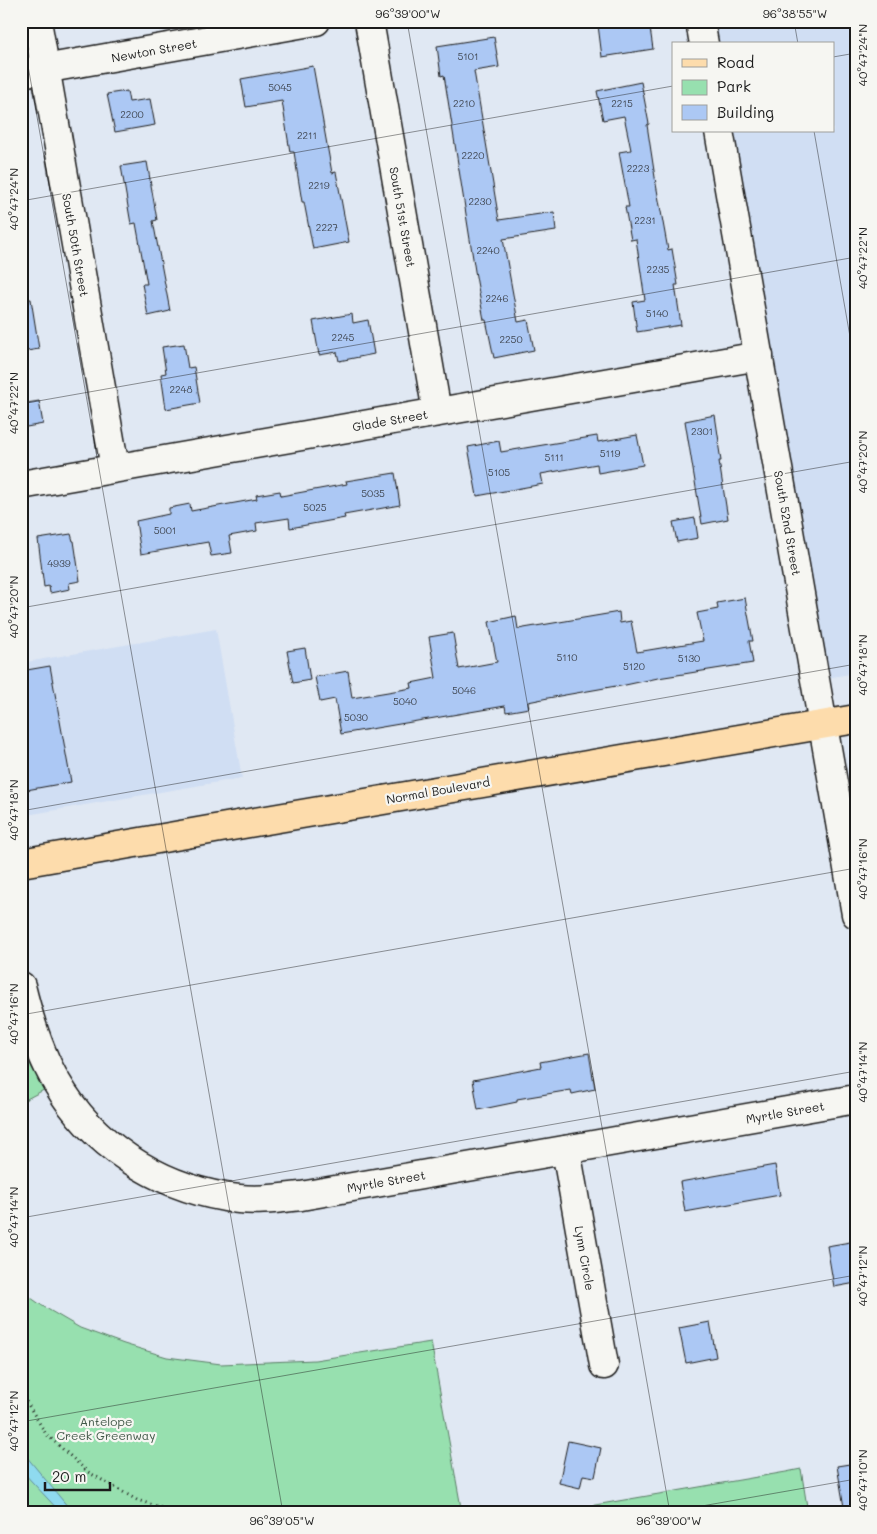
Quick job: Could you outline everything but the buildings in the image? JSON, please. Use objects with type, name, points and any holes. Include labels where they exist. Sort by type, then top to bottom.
[{"type":"main road","name":"Normal Boulevard","points":[[21,863],[249,822],[856,719]]},
{"type":"street","name":"South 50th Street","points":[[37,21],[33,70],[115,468]]},
{"type":"street","name":"Newton Street","points":[[33,70],[316,21]]},
{"type":"street","name":"South 51st Street","points":[[369,21],[437,412]]},
{"type":"street","points":[[700,21],[704,42]]},
{"type":"street","name":"South 52nd Street","points":[[719,132],[856,914]]},
{"type":"street","name":"Glade Street","points":[[21,485],[759,356]]},
{"type":"street","name":"Myrtle Street","points":[[21,986],[28,1016],[57,1083],[76,1111],[99,1136],[126,1158],[155,1175],[186,1188],[226,1198],[275,1199],[301,1196],[856,1099]]},
{"type":"street","name":"Lynn Circle","points":[[566,1150],[604,1365]]},
{"type":"path","points":[[21,1393],[46,1434],[88,1472],[137,1500],[180,1513]]},
{"type":"path","points":[[615,1513],[647,1513]]},
{"type":"shaded area","points":[[700,21],[856,21],[856,673],[814,680],[719,132],[834,132],[834,42],[704,42]]},
{"type":"shaded area","points":[[216,629],[242,778],[21,816],[21,663]]},
{"type":"green space","points":[[44,1057],[57,1083],[21,1102],[21,1066]]},
{"type":"green space","name":"Antelope Creek Greenway","points":[[21,1291],[80,1328],[167,1357],[221,1364],[315,1360],[431,1342],[462,1513],[21,1513]]},
{"type":"green space","points":[[801,1469],[808,1513],[549,1513],[786,1472]]},
{"type":"water","points":[[21,1450],[73,1513],[61,1513],[21,1470]]}]
